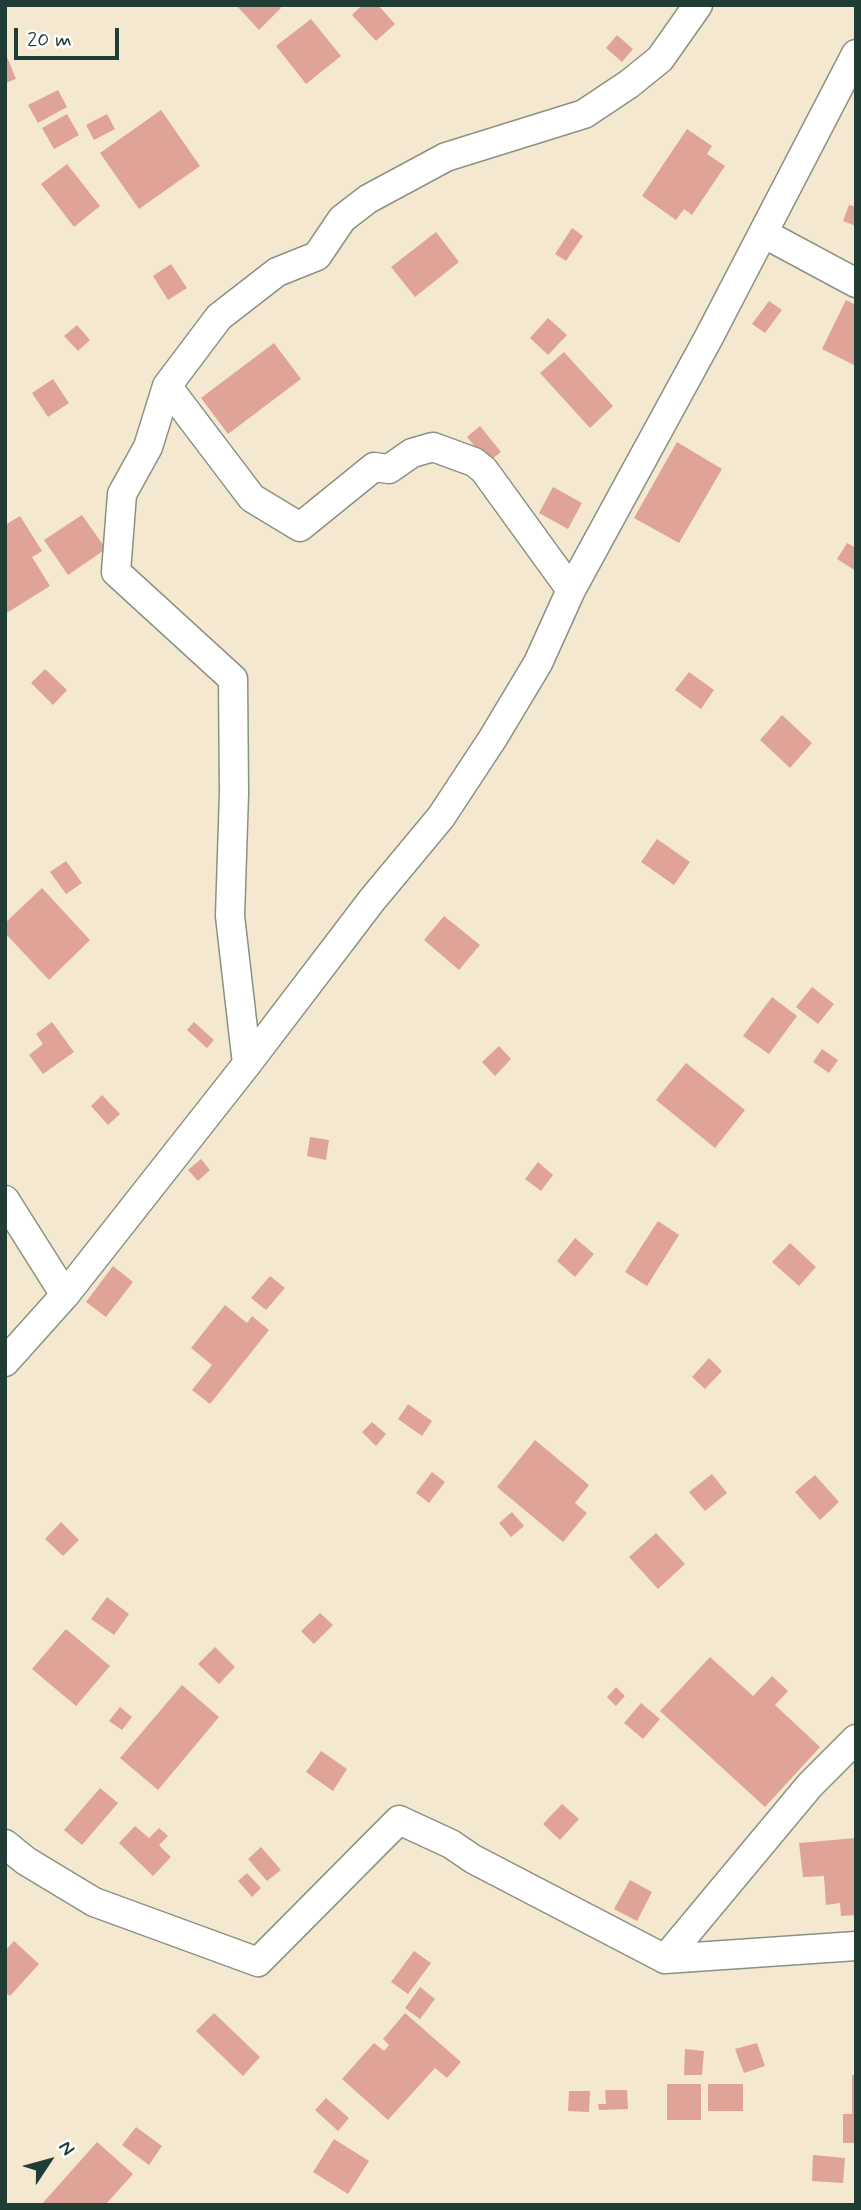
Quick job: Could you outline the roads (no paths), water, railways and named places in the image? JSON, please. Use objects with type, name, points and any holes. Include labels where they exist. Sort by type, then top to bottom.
[{"type":"street","points":[[247,1064],[230,916],[234,793],[233,679],[116,572],[122,495],[148,447],[167,387],[219,317],[277,272],[317,256],[342,219],[368,199],[446,157],[584,114],[629,84],[660,58],[698,5]]},
{"type":"street","points":[[5,1362],[65,1295],[372,900],[441,817],[493,738],[538,663],[571,590],[764,233],[856,54]]},
{"type":"street","points":[[764,233],[856,284]]},
{"type":"street","points":[[167,387],[252,498],[300,527],[374,467],[388,469],[412,453],[433,447],[474,462],[484,470],[571,590]]},
{"type":"street","points":[[5,1200],[65,1295]]},
{"type":"street","points":[[665,1959],[810,1785],[856,1739]]},
{"type":"street","points":[[5,1844],[26,1861],[94,1902],[258,1962],[399,1820],[451,1844],[665,1959],[856,1946]]}]
